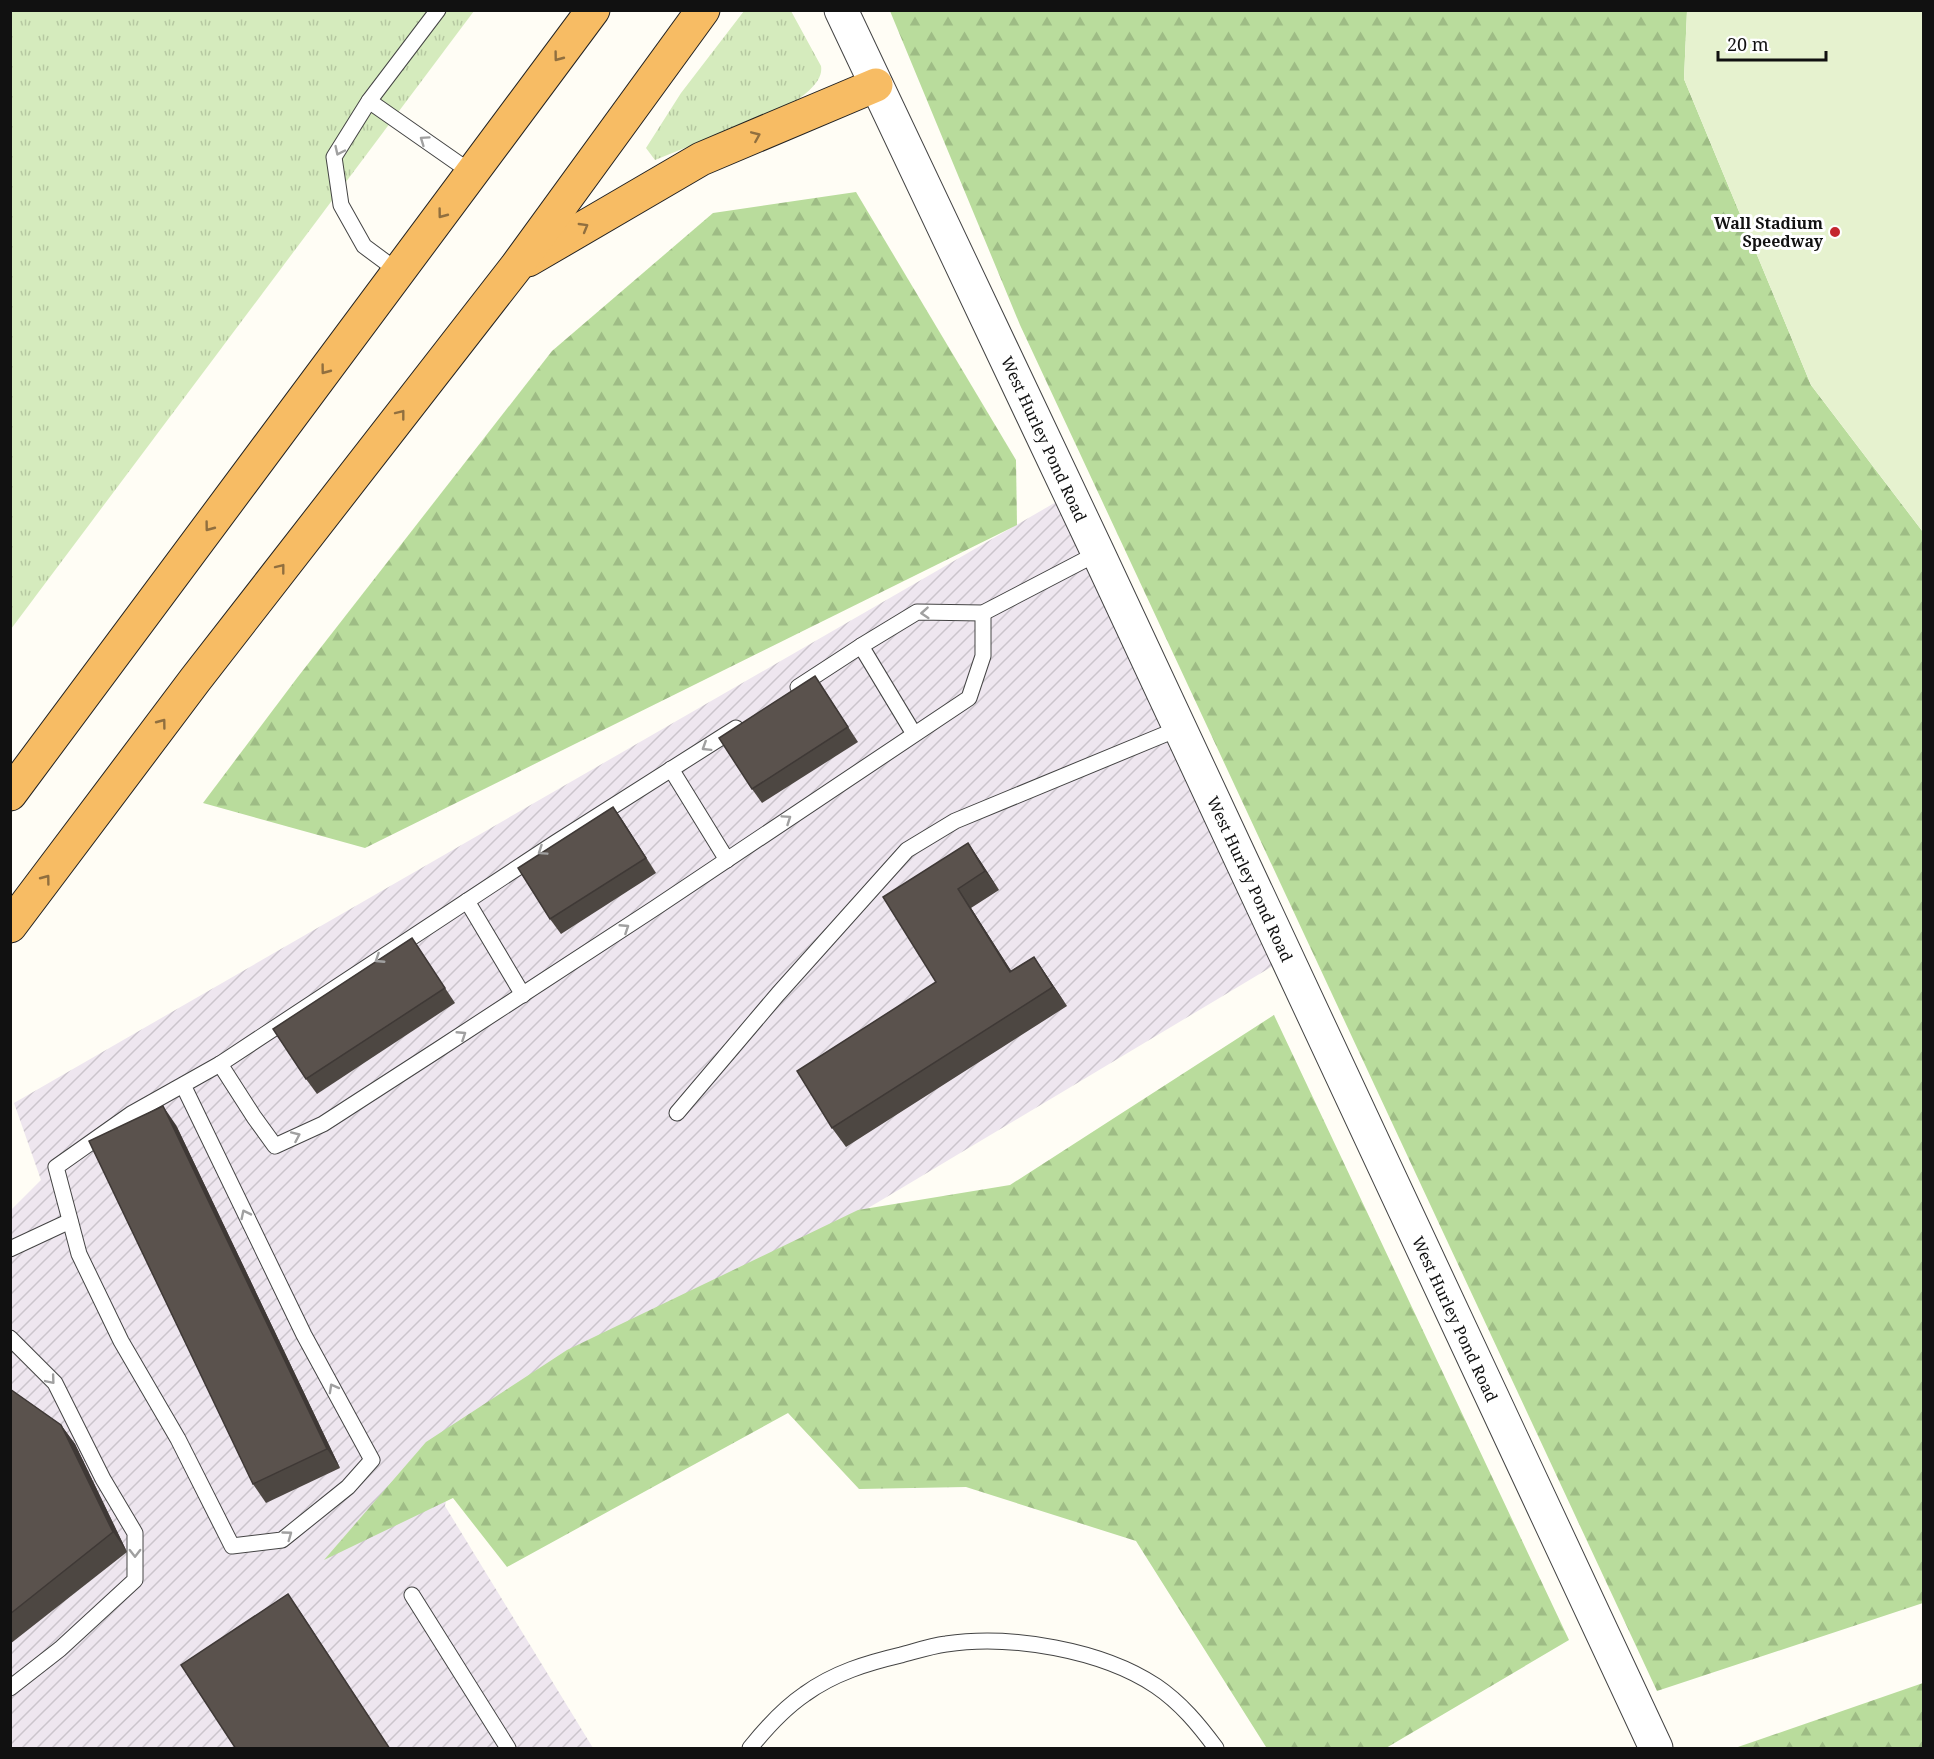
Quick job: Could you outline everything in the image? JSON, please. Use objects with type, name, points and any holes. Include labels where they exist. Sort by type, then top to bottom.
[{"type":"highway","points":[[10,794],[593,10]]},
{"type":"highway","points":[[10,926],[195,680],[516,267],[703,10]]},
{"type":"highway","points":[[516,267],[701,159],[876,86]]},
{"type":"street","name":"West Hurley Pond Road","points":[[840,10],[1098,553],[1656,1749]]},
{"type":"lane","points":[[399,272],[364,246],[340,205],[334,157],[369,101],[438,10]]},
{"type":"lane","points":[[369,101],[472,173]]},
{"type":"lane","points":[[785,696],[917,612],[983,613],[1098,553]]},
{"type":"lane","points":[[220,1064],[275,1146],[323,1124],[523,995],[969,698],[983,656],[983,613]]},
{"type":"lane","points":[[861,646],[914,734]]},
{"type":"lane","points":[[183,1085],[304,1335],[372,1460],[348,1487],[282,1540],[232,1546],[178,1439],[121,1341],[79,1254],[57,1167],[131,1114],[220,1064],[555,843],[747,721]]},
{"type":"lane","points":[[677,1113],[778,994],[907,850],[955,821],[1180,728]]},
{"type":"lane","points":[[671,769],[727,860]]},
{"type":"lane","points":[[467,901],[523,995]]},
{"type":"lane","points":[[10,1249],[70,1221]]},
{"type":"lane","points":[[10,1338],[56,1383],[103,1479],[135,1533],[135,1580],[60,1649],[10,1688]]},
{"type":"lane","points":[[412,1595],[508,1749]]},
{"type":"lane","points":[[750,1749],[767,1726],[790,1704],[807,1692],[845,1672],[871,1662],[946,1644],[988,1641],[1053,1646],[1115,1665],[1156,1686],[1194,1719],[1216,1749]]},
{"type":"shaded area","points":[[1070,494],[1293,954],[452,1457],[445,1506],[593,1748],[11,1748],[11,1210],[41,1180],[14,1103]]},
{"type":"green space","points":[[11,11],[474,11],[11,629]]},
{"type":"green space","points":[[744,11],[791,11],[821,66],[819,78],[811,89],[789,106],[655,160],[646,148],[681,93]]},
{"type":"green space","points":[[890,11],[1687,11],[1684,79],[1811,385],[1923,532],[1923,1603],[1657,1691],[1020,325]]},
{"type":"green space","name":"Wall Stadium Speedway","points":[[1687,11],[1923,11],[1923,532],[1811,385],[1684,79]]},
{"type":"green space","points":[[856,192],[1016,460],[1017,525],[365,848],[203,803],[297,678],[552,351],[713,213]]},
{"type":"green space","points":[[1274,1015],[1569,1640],[1386,1748],[1266,1747],[1136,1541],[966,1487],[859,1489],[788,1413],[507,1567],[453,1498],[324,1560],[426,1442],[567,1350],[858,1210],[1010,1185]]},
{"type":"green space","points":[[1923,1683],[1923,1748],[1735,1748]]},
{"type":"building","points":[[815,676],[848,727],[752,789],[719,738]]},
{"type":"building","points":[[613,807],[646,858],[550,919],[518,868]]},
{"type":"building","points":[[968,843],[985,871],[958,889],[1010,972],[1034,957],[1053,987],[832,1128],[797,1071],[936,982],[883,897]]},
{"type":"building","points":[[412,938],[445,988],[306,1079],[273,1029]]},
{"type":"building","points":[[163,1106],[327,1449],[253,1484],[89,1141]]},
{"type":"building","points":[[10,1389],[61,1425],[113,1532],[10,1614]]},
{"type":"building","points":[[288,1594],[390,1749],[236,1749],[181,1665]]},
{"type":"place","name":"Wall Stadium Speedway","points":[[1835,232]]}]
